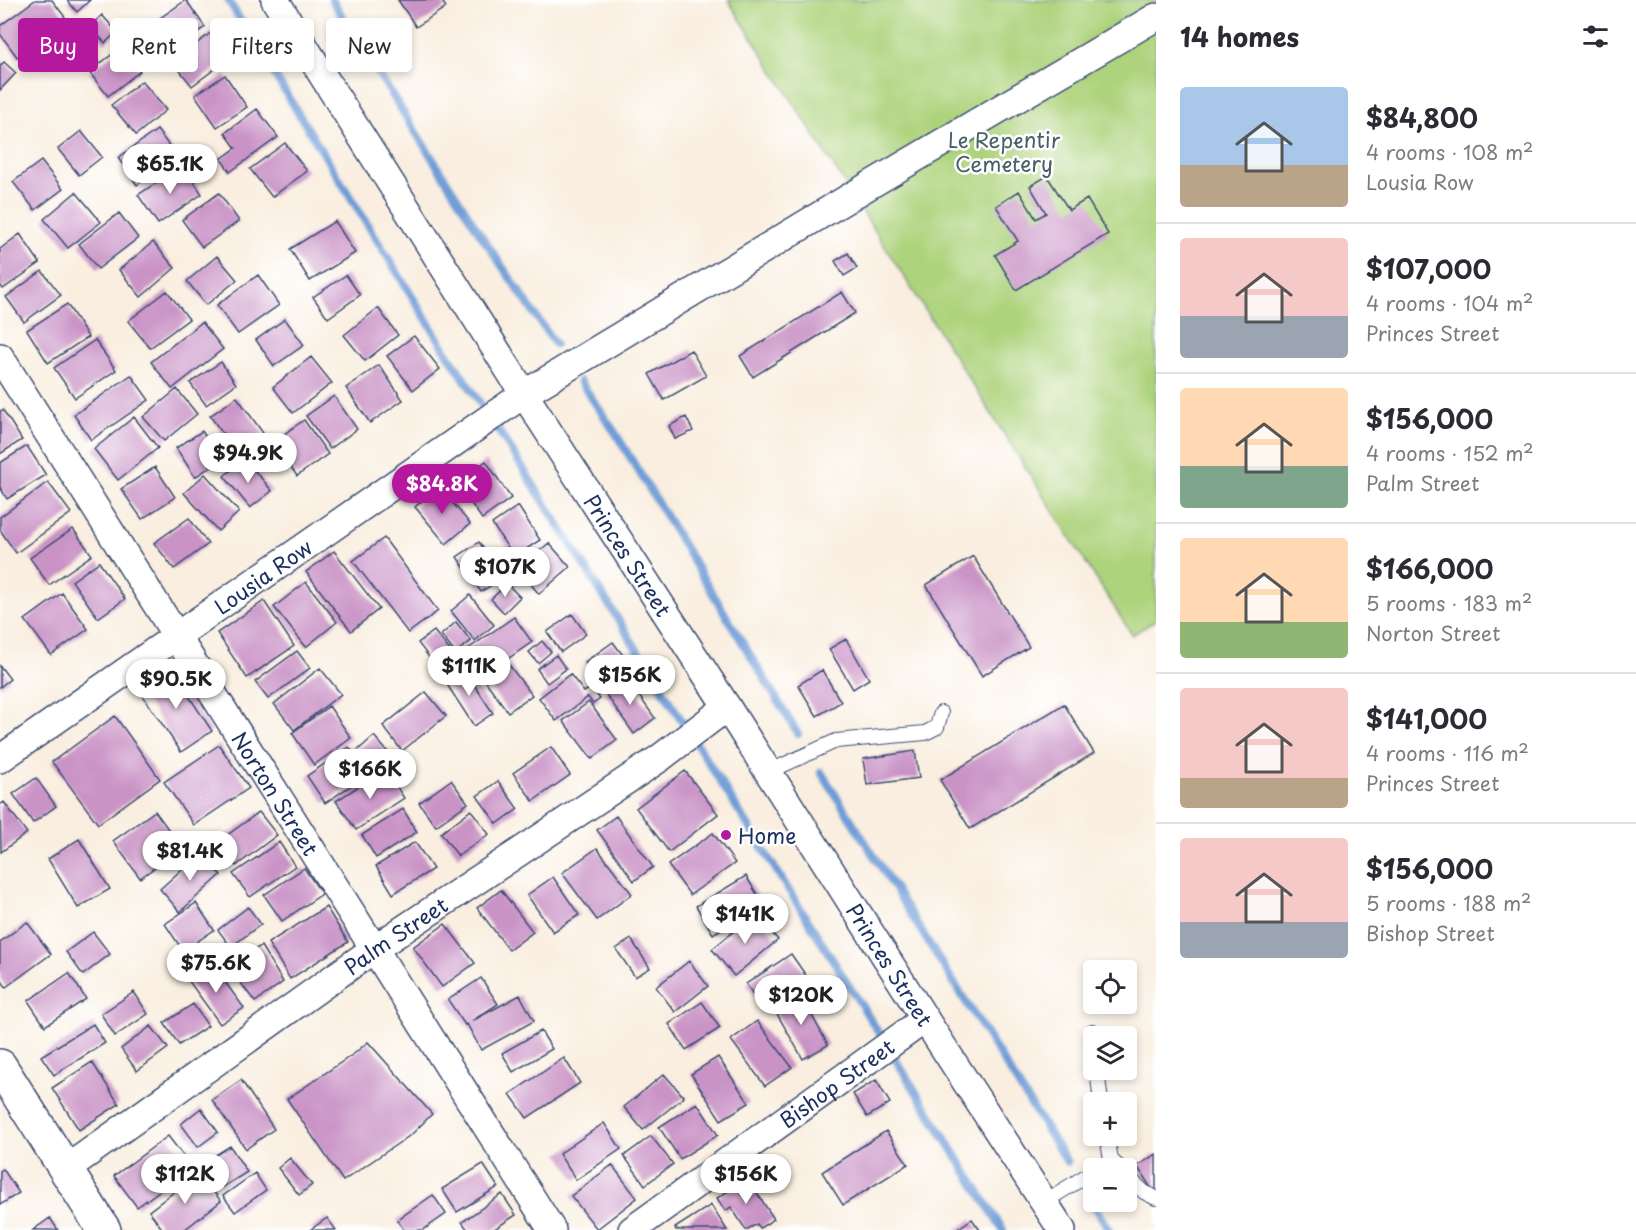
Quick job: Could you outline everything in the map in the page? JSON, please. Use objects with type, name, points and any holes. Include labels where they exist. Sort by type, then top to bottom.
[{"type":"street","name":"Princes Street","points":[[284,4],[516,399],[718,715],[768,772],[916,1025],[1062,1230]]},
{"type":"street","name":"Lousia Row","points":[[0,759],[516,399],[870,184],[1156,17]]},
{"type":"street","name":"Norton Street","points":[[0,357],[552,1230]]},
{"type":"street","name":"Palm Street","points":[[66,1169],[374,949],[660,758],[718,715]]},
{"type":"street","name":"Bishop Street","points":[[632,1230],[916,1025]]},
{"type":"street","points":[[0,1066],[105,1230]]},
{"type":"lane","points":[[768,772],[836,741],[925,733],[937,726],[942,713]]},
{"type":"lane","points":[[1044,1202],[1083,1178]]},
{"type":"lane","points":[[1137,1185],[1156,1198]]},
{"type":"green space","name":"Le Repentir Cemetery","points":[[728,0],[1156,0],[1156,620],[1132,635]]},
{"type":"building","points":[[35,0],[52,0],[66,18],[18,18],[18,58],[0,34],[0,26]]},
{"type":"building","points":[[67,0],[90,0],[77,12]]},
{"type":"building","points":[[186,0],[205,27],[198,32],[198,18],[160,18]]},
{"type":"building","points":[[398,0],[441,0],[446,7],[416,27]]},
{"type":"building","points":[[102,15],[110,24],[110,38],[105,43],[98,35],[98,19]]},
{"type":"building","points":[[210,33],[211,72],[192,86],[181,72],[198,72],[198,43]]},
{"type":"building","points":[[110,56],[110,72],[139,72],[108,96],[89,72],[98,72],[98,65]]},
{"type":"building","points":[[4,62],[16,73],[0,90],[0,66]]},
{"type":"building","points":[[225,75],[247,107],[217,127],[195,95]]},
{"type":"building","points":[[142,81],[166,110],[136,135],[111,105]]},
{"type":"building","points":[[257,109],[278,137],[230,172],[221,159],[236,148],[225,133]]},
{"type":"building","points":[[157,130],[177,156],[137,185],[118,158]]},
{"type":"building","points":[[81,131],[102,157],[79,175],[58,149]]},
{"type":"building","points":[[285,143],[307,171],[272,197],[250,169]]},
{"type":"building","points":[[41,161],[63,189],[35,210],[13,182]]},
{"type":"building","points":[[183,165],[202,194],[158,224],[138,195]]},
{"type":"building","points":[[1047,176],[1069,210],[1087,199],[1108,234],[1016,290],[995,255],[1018,241],[996,206],[1019,191],[1036,219],[1046,213],[1030,186]]},
{"type":"building","points":[[76,192],[101,222],[68,248],[44,219]]},
{"type":"building","points":[[219,193],[239,221],[202,247],[182,220]]},
{"type":"building","points":[[119,213],[138,238],[98,269],[79,244]]},
{"type":"building","points":[[335,221],[355,253],[310,281],[290,249]]},
{"type":"building","points":[[20,234],[40,263],[3,289],[0,285],[0,249]]},
{"type":"building","points":[[153,242],[175,268],[141,297],[119,270]]},
{"type":"building","points":[[848,253],[857,268],[844,276],[835,261]]},
{"type":"building","points":[[217,256],[237,280],[206,305],[187,281]]},
{"type":"building","points":[[42,271],[61,295],[24,322],[6,297]]},
{"type":"building","points":[[258,275],[279,305],[238,334],[217,305]]},
{"type":"building","points":[[346,275],[360,295],[328,318],[313,297]]},
{"type":"building","points":[[167,291],[189,319],[150,348],[128,321]]},
{"type":"building","points":[[842,292],[855,313],[753,377],[740,356]]},
{"type":"building","points":[[67,304],[88,337],[48,363],[27,330]]},
{"type":"building","points":[[378,308],[398,335],[365,361],[344,335]]},
{"type":"building","points":[[285,319],[304,345],[274,366],[256,340]]},
{"type":"building","points":[[202,322],[223,349],[172,389],[151,362]]},
{"type":"building","points":[[414,336],[440,369],[413,390],[387,356]]},
{"type":"building","points":[[95,340],[116,370],[75,398],[54,368]]},
{"type":"building","points":[[691,350],[706,376],[664,400],[649,374]]},
{"type":"building","points":[[311,357],[332,383],[293,413],[273,387]]},
{"type":"building","points":[[221,362],[236,384],[206,405],[190,383]]},
{"type":"building","points":[[379,365],[403,400],[370,423],[346,388]]},
{"type":"building","points":[[131,375],[149,400],[91,440],[74,415]]},
{"type":"building","points":[[177,389],[197,414],[164,441],[143,417]]},
{"type":"building","points":[[334,396],[357,429],[330,449],[306,416]]},
{"type":"building","points":[[237,397],[263,433],[236,452],[210,416]]},
{"type":"building","points":[[3,410],[22,440],[0,454],[0,411]]},
{"type":"building","points":[[134,417],[158,448],[118,480],[94,449]]},
{"type":"building","points":[[686,417],[693,431],[675,439],[669,426]]},
{"type":"building","points":[[304,420],[328,454],[297,476],[273,442]]},
{"type":"building","points":[[202,431],[221,460],[195,477],[176,448]]},
{"type":"building","points":[[27,446],[46,475],[7,499],[0,487],[0,463]]},
{"type":"building","points":[[245,459],[272,491],[250,508],[224,476]]},
{"type":"building","points":[[486,461],[511,498],[482,519],[456,482]]},
{"type":"building","points":[[155,467],[175,497],[142,519],[121,489]]},
{"type":"building","points":[[205,474],[239,512],[218,531],[184,493]]},
{"type":"building","points":[[48,482],[71,513],[16,553],[0,530],[0,517]]},
{"type":"building","points":[[439,486],[470,524],[446,544],[415,507]]},
{"type":"building","points":[[518,506],[540,540],[514,557],[492,524]]},
{"type":"building","points":[[189,518],[208,544],[174,569],[154,543]]},
{"type":"building","points":[[73,529],[92,555],[49,585],[30,558]]},
{"type":"building","points":[[384,538],[438,611],[408,633],[353,561]]},
{"type":"building","points":[[479,542],[503,577],[481,592],[457,557]]},
{"type":"building","points":[[549,543],[570,567],[539,594],[518,569]]},
{"type":"building","points":[[334,551],[379,609],[351,631],[306,572]]},
{"type":"building","points":[[973,556],[1029,647],[982,676],[926,585]]},
{"type":"building","points":[[99,562],[125,599],[98,618],[72,581]]},
{"type":"building","points":[[306,582],[337,622],[306,647],[274,607]]},
{"type":"building","points":[[507,584],[520,597],[504,613],[491,599]]},
{"type":"building","points":[[62,593],[88,629],[51,655],[25,620]]},
{"type":"building","points":[[470,595],[494,625],[475,641],[451,611]]},
{"type":"building","points":[[264,601],[294,646],[247,678],[217,633]]},
{"type":"building","points":[[572,614],[586,634],[561,652],[547,632]]},
{"type":"building","points":[[514,617],[532,642],[486,674],[468,649]]},
{"type":"building","points":[[456,622],[471,641],[455,653],[441,635]]},
{"type":"building","points":[[434,631],[452,653],[435,665],[418,643]]},
{"type":"building","points":[[846,639],[869,679],[853,689],[829,649]]},
{"type":"building","points":[[542,641],[551,652],[538,663],[529,652]]},
{"type":"building","points":[[613,642],[628,662],[599,682],[585,662]]},
{"type":"building","points":[[297,651],[310,668],[268,699],[255,682]]},
{"type":"building","points":[[556,655],[566,669],[547,683],[537,669]]},
{"type":"building","points":[[509,665],[532,695],[508,712],[486,682]]},
{"type":"building","points":[[0,666],[10,679],[0,687]]},
{"type":"building","points":[[320,668],[341,694],[294,730],[274,704]]},
{"type":"building","points":[[463,668],[493,713],[474,726],[444,680]]},
{"type":"building","points":[[171,669],[212,731],[181,752],[139,690]]},
{"type":"building","points":[[822,670],[841,702],[817,716],[798,685]]},
{"type":"building","points":[[570,674],[584,692],[592,687],[600,699],[593,704],[588,697],[556,721],[539,698]]},
{"type":"building","points":[[626,678],[655,718],[634,734],[605,693]]},
{"type":"building","points":[[426,692],[446,716],[402,751],[383,726]]},
{"type":"building","points":[[589,702],[617,740],[592,759],[563,721]]},
{"type":"building","points":[[1064,704],[1094,753],[970,829],[940,780]]},
{"type":"building","points":[[329,706],[351,738],[314,765],[292,733]]},
{"type":"building","points":[[115,716],[160,779],[98,824],[52,762]]},
{"type":"building","points":[[374,736],[393,758],[374,774],[356,752]]},
{"type":"building","points":[[219,745],[249,788],[194,825],[164,782]]},
{"type":"building","points":[[349,747],[368,774],[325,803],[307,776]]},
{"type":"building","points":[[551,747],[570,775],[533,801],[513,773]]},
{"type":"building","points":[[915,751],[919,778],[867,785],[863,759]]},
{"type":"building","points":[[385,769],[404,798],[356,830],[336,801]]},
{"type":"building","points":[[685,771],[718,814],[669,852],[636,808]]},
{"type":"building","points":[[36,778],[56,806],[33,823],[13,794]]},
{"type":"building","points":[[451,780],[468,803],[436,826],[419,803]]},
{"type":"building","points":[[498,781],[518,809],[497,824],[477,796]]},
{"type":"building","points":[[4,802],[27,833],[1,852],[0,805]]},
{"type":"building","points":[[403,809],[417,832],[376,858],[362,835]]},
{"type":"building","points":[[471,810],[489,834],[458,856],[441,833]]},
{"type":"building","points":[[155,811],[182,848],[140,878],[113,841]]},
{"type":"building","points":[[259,812],[277,835],[236,866],[218,842]]},
{"type":"building","points":[[616,816],[653,867],[634,881],[597,830]]},
{"type":"building","points":[[713,833],[735,863],[690,895],[668,865]]},
{"type":"building","points":[[79,839],[110,889],[78,908],[48,859]]},
{"type":"building","points":[[279,842],[295,866],[250,897],[233,874]]},
{"type":"building","points":[[415,842],[433,869],[393,894],[376,866]]},
{"type":"building","points":[[597,848],[632,894],[597,920],[562,873]]},
{"type":"building","points":[[201,852],[221,875],[180,912],[160,889]]},
{"type":"building","points":[[304,868],[322,894],[282,921],[264,895]]},
{"type":"building","points":[[746,876],[763,904],[713,934],[696,906]]},
{"type":"building","points":[[553,877],[579,915],[553,932],[527,895]]},
{"type":"building","points":[[501,890],[533,932],[509,950],[477,908]]},
{"type":"building","points":[[196,903],[214,930],[183,951],[165,924]]},
{"type":"building","points":[[248,907],[261,924],[231,947],[218,930]]},
{"type":"building","points":[[326,907],[348,942],[290,979],[268,943]]},
{"type":"building","points":[[756,913],[778,940],[734,976],[712,949]]},
{"type":"building","points":[[27,922],[51,954],[6,987],[0,978],[0,942]]},
{"type":"building","points":[[445,924],[475,963],[442,987],[413,947]]},
{"type":"building","points":[[93,932],[110,954],[83,975],[66,952]]},
{"type":"building","points":[[631,939],[650,968],[635,977],[616,949]]},
{"type":"building","points":[[261,946],[283,982],[255,1002],[228,966],[251,949],[252,951]]},
{"type":"building","points":[[791,954],[807,977],[762,1008],[746,984]]},
{"type":"building","points":[[689,961],[708,986],[675,1012],[656,987]]},
{"type":"building","points":[[212,964],[244,1008],[220,1024],[188,980]]},
{"type":"building","points":[[69,973],[86,999],[45,1026],[28,1001]]},
{"type":"building","points":[[481,978],[498,1004],[472,1021],[520,995],[534,1021],[481,1050],[467,1024],[465,1025],[448,1000]]},
{"type":"building","points":[[134,992],[148,1014],[115,1036],[101,1014]]},
{"type":"building","points":[[799,992],[828,1045],[803,1059],[773,1007]]},
{"type":"building","points":[[702,1002],[720,1028],[686,1050],[669,1024]]},
{"type":"building","points":[[193,1004],[208,1026],[179,1045],[164,1023]]},
{"type":"building","points":[[757,1021],[792,1067],[765,1086],[731,1040]]},
{"type":"building","points":[[93,1024],[105,1043],[54,1075],[41,1056]]},
{"type":"building","points":[[151,1026],[168,1048],[137,1071],[121,1049]]},
{"type":"building","points":[[541,1031],[552,1049],[513,1072],[502,1053]]},
{"type":"building","points":[[368,1042],[432,1114],[412,1134],[343,1181],[287,1099]]},
{"type":"building","points":[[718,1057],[749,1103],[721,1120],[691,1074]]},
{"type":"building","points":[[564,1058],[580,1083],[527,1118],[510,1094]]},
{"type":"building","points":[[92,1062],[119,1104],[79,1130],[52,1088]]},
{"type":"building","points":[[664,1074],[684,1097],[643,1130],[624,1107]]},
{"type":"building","points":[[241,1080],[274,1129],[246,1149],[212,1100]]},
{"type":"building","points":[[876,1080],[890,1103],[867,1117],[853,1094]]},
{"type":"building","points":[[697,1103],[718,1135],[680,1159],[659,1127]]},
{"type":"building","points":[[201,1108],[218,1132],[198,1147],[181,1124]]},
{"type":"building","points":[[604,1123],[621,1149],[576,1180],[559,1154]]},
{"type":"building","points":[[886,1131],[908,1164],[843,1205],[822,1172]]},
{"type":"building","points":[[168,1136],[192,1167],[137,1207],[114,1176]]},
{"type":"building","points":[[651,1136],[673,1164],[645,1185],[624,1156]]},
{"type":"building","points":[[230,1146],[247,1172],[223,1187],[206,1161]]},
{"type":"building","points":[[1156,1154],[1156,1196],[1137,1166]]},
{"type":"building","points":[[290,1158],[312,1185],[299,1195],[278,1168]]},
{"type":"building","points":[[483,1164],[498,1187],[457,1212],[442,1189]]},
{"type":"building","points":[[612,1165],[637,1198],[597,1229],[571,1196]]},
{"type":"building","points":[[3,1169],[19,1193],[0,1205],[0,1171]]},
{"type":"building","points":[[199,1173],[221,1201],[184,1230],[163,1230],[149,1211]]},
{"type":"building","points":[[255,1173],[266,1190],[235,1212],[223,1196]]},
{"type":"building","points":[[748,1179],[774,1219],[760,1228],[757,1224],[746,1230],[731,1207],[725,1211],[717,1198]]},
{"type":"building","points":[[502,1194],[516,1215],[493,1230],[468,1230],[462,1222]]},
{"type":"building","points":[[433,1195],[446,1214],[423,1230],[404,1230],[397,1220]]},
{"type":"building","points":[[711,1205],[727,1230],[676,1230],[675,1228]]},
{"type":"building","points":[[50,1218],[58,1230],[33,1230]]},
{"type":"building","points":[[327,1218],[336,1230],[310,1230]]},
{"type":"building","points":[[972,1219],[980,1230],[956,1230]]},
{"type":"waterway","points":[[228,0],[446,351],[517,459],[1003,1230]]},
{"type":"waterway","points":[[332,0],[479,232],[555,344]]},
{"type":"waterway","points":[[580,381],[616,434],[798,734]]},
{"type":"waterway","points":[[821,772],[1067,1162]]},
{"type":"waterway","points":[[1098,1212],[1109,1230]]},
{"type":"place","name":"Home","points":[[726,835]]}]
